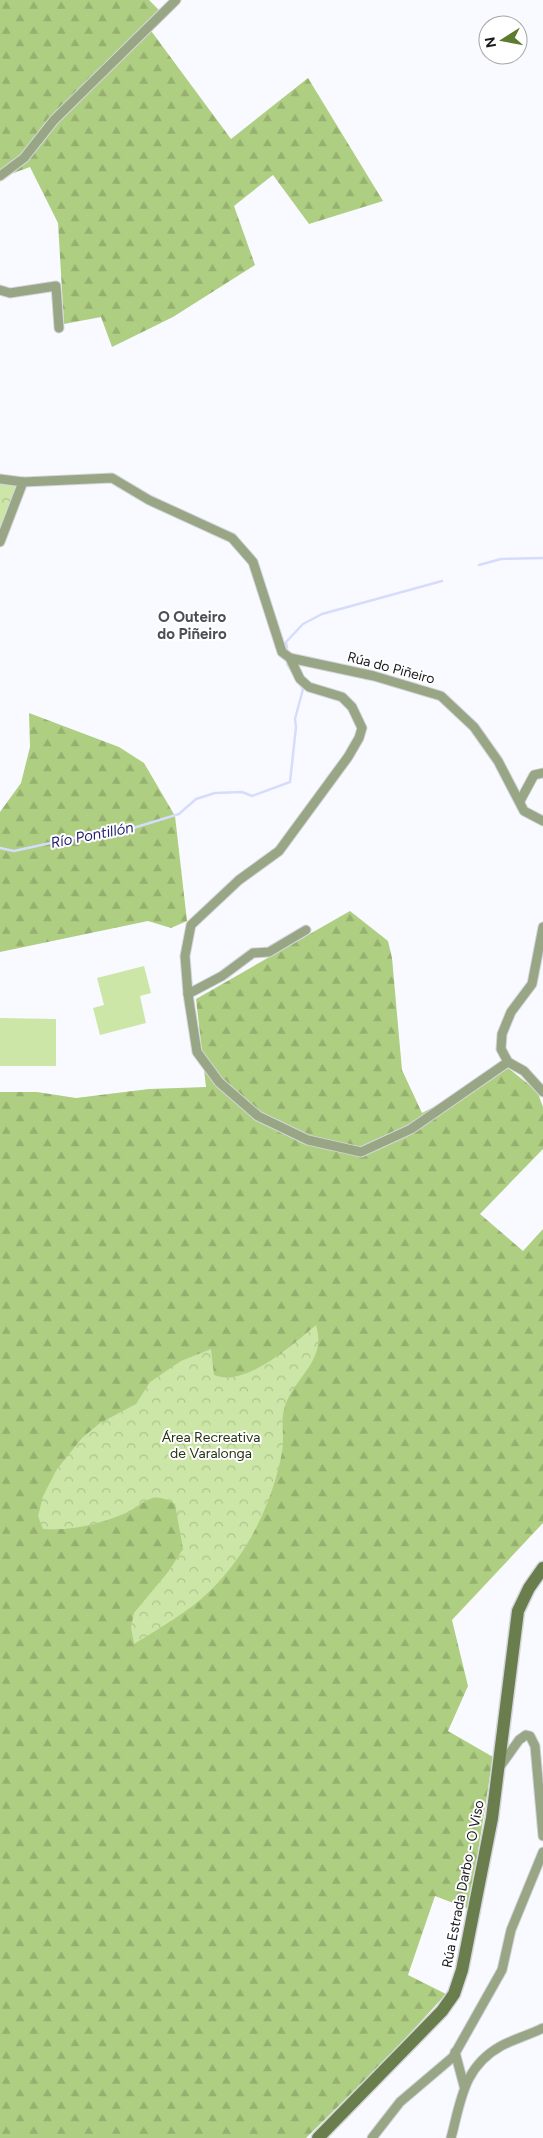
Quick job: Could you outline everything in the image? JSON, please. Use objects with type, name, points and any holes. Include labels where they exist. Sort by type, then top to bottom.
[{"type":"main road","name":"Rúa Estrada Darbo - O Viso","points":[[318,2138],[442,2011],[454,1994],[462,1970],[480,1886],[498,1771],[518,1611],[529,1588],[543,1568]]},
{"type":"street","points":[[0,176],[24,158],[54,120],[176,0]]},
{"type":"street","points":[[0,290],[10,293],[56,286],[59,328]]},
{"type":"street","points":[[0,479],[24,482],[112,478],[149,500],[232,538],[253,562],[273,621],[277,641],[282,652],[290,658],[300,679],[309,687],[342,697],[352,707],[362,728],[359,738],[348,757],[278,851],[239,880],[191,925],[184,956],[197,1052],[220,1082],[258,1116],[308,1140],[361,1152],[411,1130],[508,1062]]},
{"type":"street","points":[[0,542],[24,482]]},
{"type":"street","name":"Rúa do Piñeiro","points":[[290,658],[374,676],[441,696],[474,727],[498,760],[524,811],[543,822]]},
{"type":"street","points":[[520,801],[534,775],[543,772]]},
{"type":"street","points":[[543,927],[541,949],[532,984],[511,1012],[502,1034],[501,1048],[508,1062],[524,1071],[543,1092]]},
{"type":"street","points":[[188,994],[222,976],[253,953],[269,952],[306,930]]},
{"type":"street","points":[[498,1771],[519,1740],[526,1735],[530,1736],[535,1746],[543,1836]]},
{"type":"street","points":[[372,2138],[400,2102],[452,2057],[455,2052],[502,1970],[511,1930],[543,1852]]},
{"type":"street","points":[[451,2138],[464,2086],[470,2076],[499,2047],[543,2028]]},
{"type":"street","points":[[455,2052],[464,2086]]},
{"type":"green space","points":[[0,0],[149,0],[160,11],[146,24],[231,139],[308,78],[383,201],[309,224],[273,175],[234,206],[255,265],[173,317],[112,347],[101,317],[64,324],[58,223],[30,167],[0,178]]},
{"type":"green space","points":[[0,483],[15,485],[18,489],[0,533]]},
{"type":"green space","points":[[29,713],[119,747],[144,763],[175,816],[187,921],[171,928],[148,921],[0,952],[0,812],[21,783],[30,747]]},
{"type":"green space","points":[[350,911],[388,941],[392,958],[402,1070],[422,1113],[508,1068],[537,1091],[543,1107],[543,1149],[480,1214],[523,1251],[543,1229],[543,1523],[452,1620],[468,1686],[448,1731],[493,1757],[469,1909],[435,1896],[408,1975],[446,1994],[393,2052],[306,2138],[0,2138],[0,1092],[37,1092],[76,1098],[149,1089],[206,1087],[196,999]]},
{"type":"green space","points":[[144,966],[151,993],[140,996],[146,1023],[100,1035],[93,1008],[104,1005],[97,978]]},
{"type":"green space","points":[[0,1018],[56,1019],[56,1066],[0,1066]]},
{"type":"green space","name":"Área Recreativa de Varalonga","points":[[316,1325],[318,1338],[314,1358],[285,1406],[283,1446],[278,1471],[265,1508],[248,1543],[225,1575],[194,1605],[134,1644],[131,1627],[134,1613],[168,1572],[183,1549],[175,1504],[163,1499],[153,1498],[126,1513],[96,1523],[75,1528],[43,1529],[38,1516],[43,1496],[57,1469],[82,1438],[100,1423],[136,1404],[150,1382],[181,1361],[211,1349],[214,1375],[227,1377],[240,1375],[254,1370],[282,1353]]},
{"type":"waterway","name":"Río Pontillón","points":[[479,565],[501,559],[543,558]]},
{"type":"waterway","name":"Río Pontillón","points":[[287,648],[286,642],[303,624],[322,614],[442,581]]},
{"type":"waterway","name":"Río Pontillón","points":[[287,664],[293,673]]},
{"type":"waterway","name":"Río Pontillón","points":[[0,848],[14,851],[87,835],[117,833],[179,814],[196,799],[215,793],[242,792],[252,796],[290,782],[296,727],[295,719],[303,689],[300,684]]},
{"type":"district","name":"O Outeiro do Piñeiro","points":[[192,626]]}]
